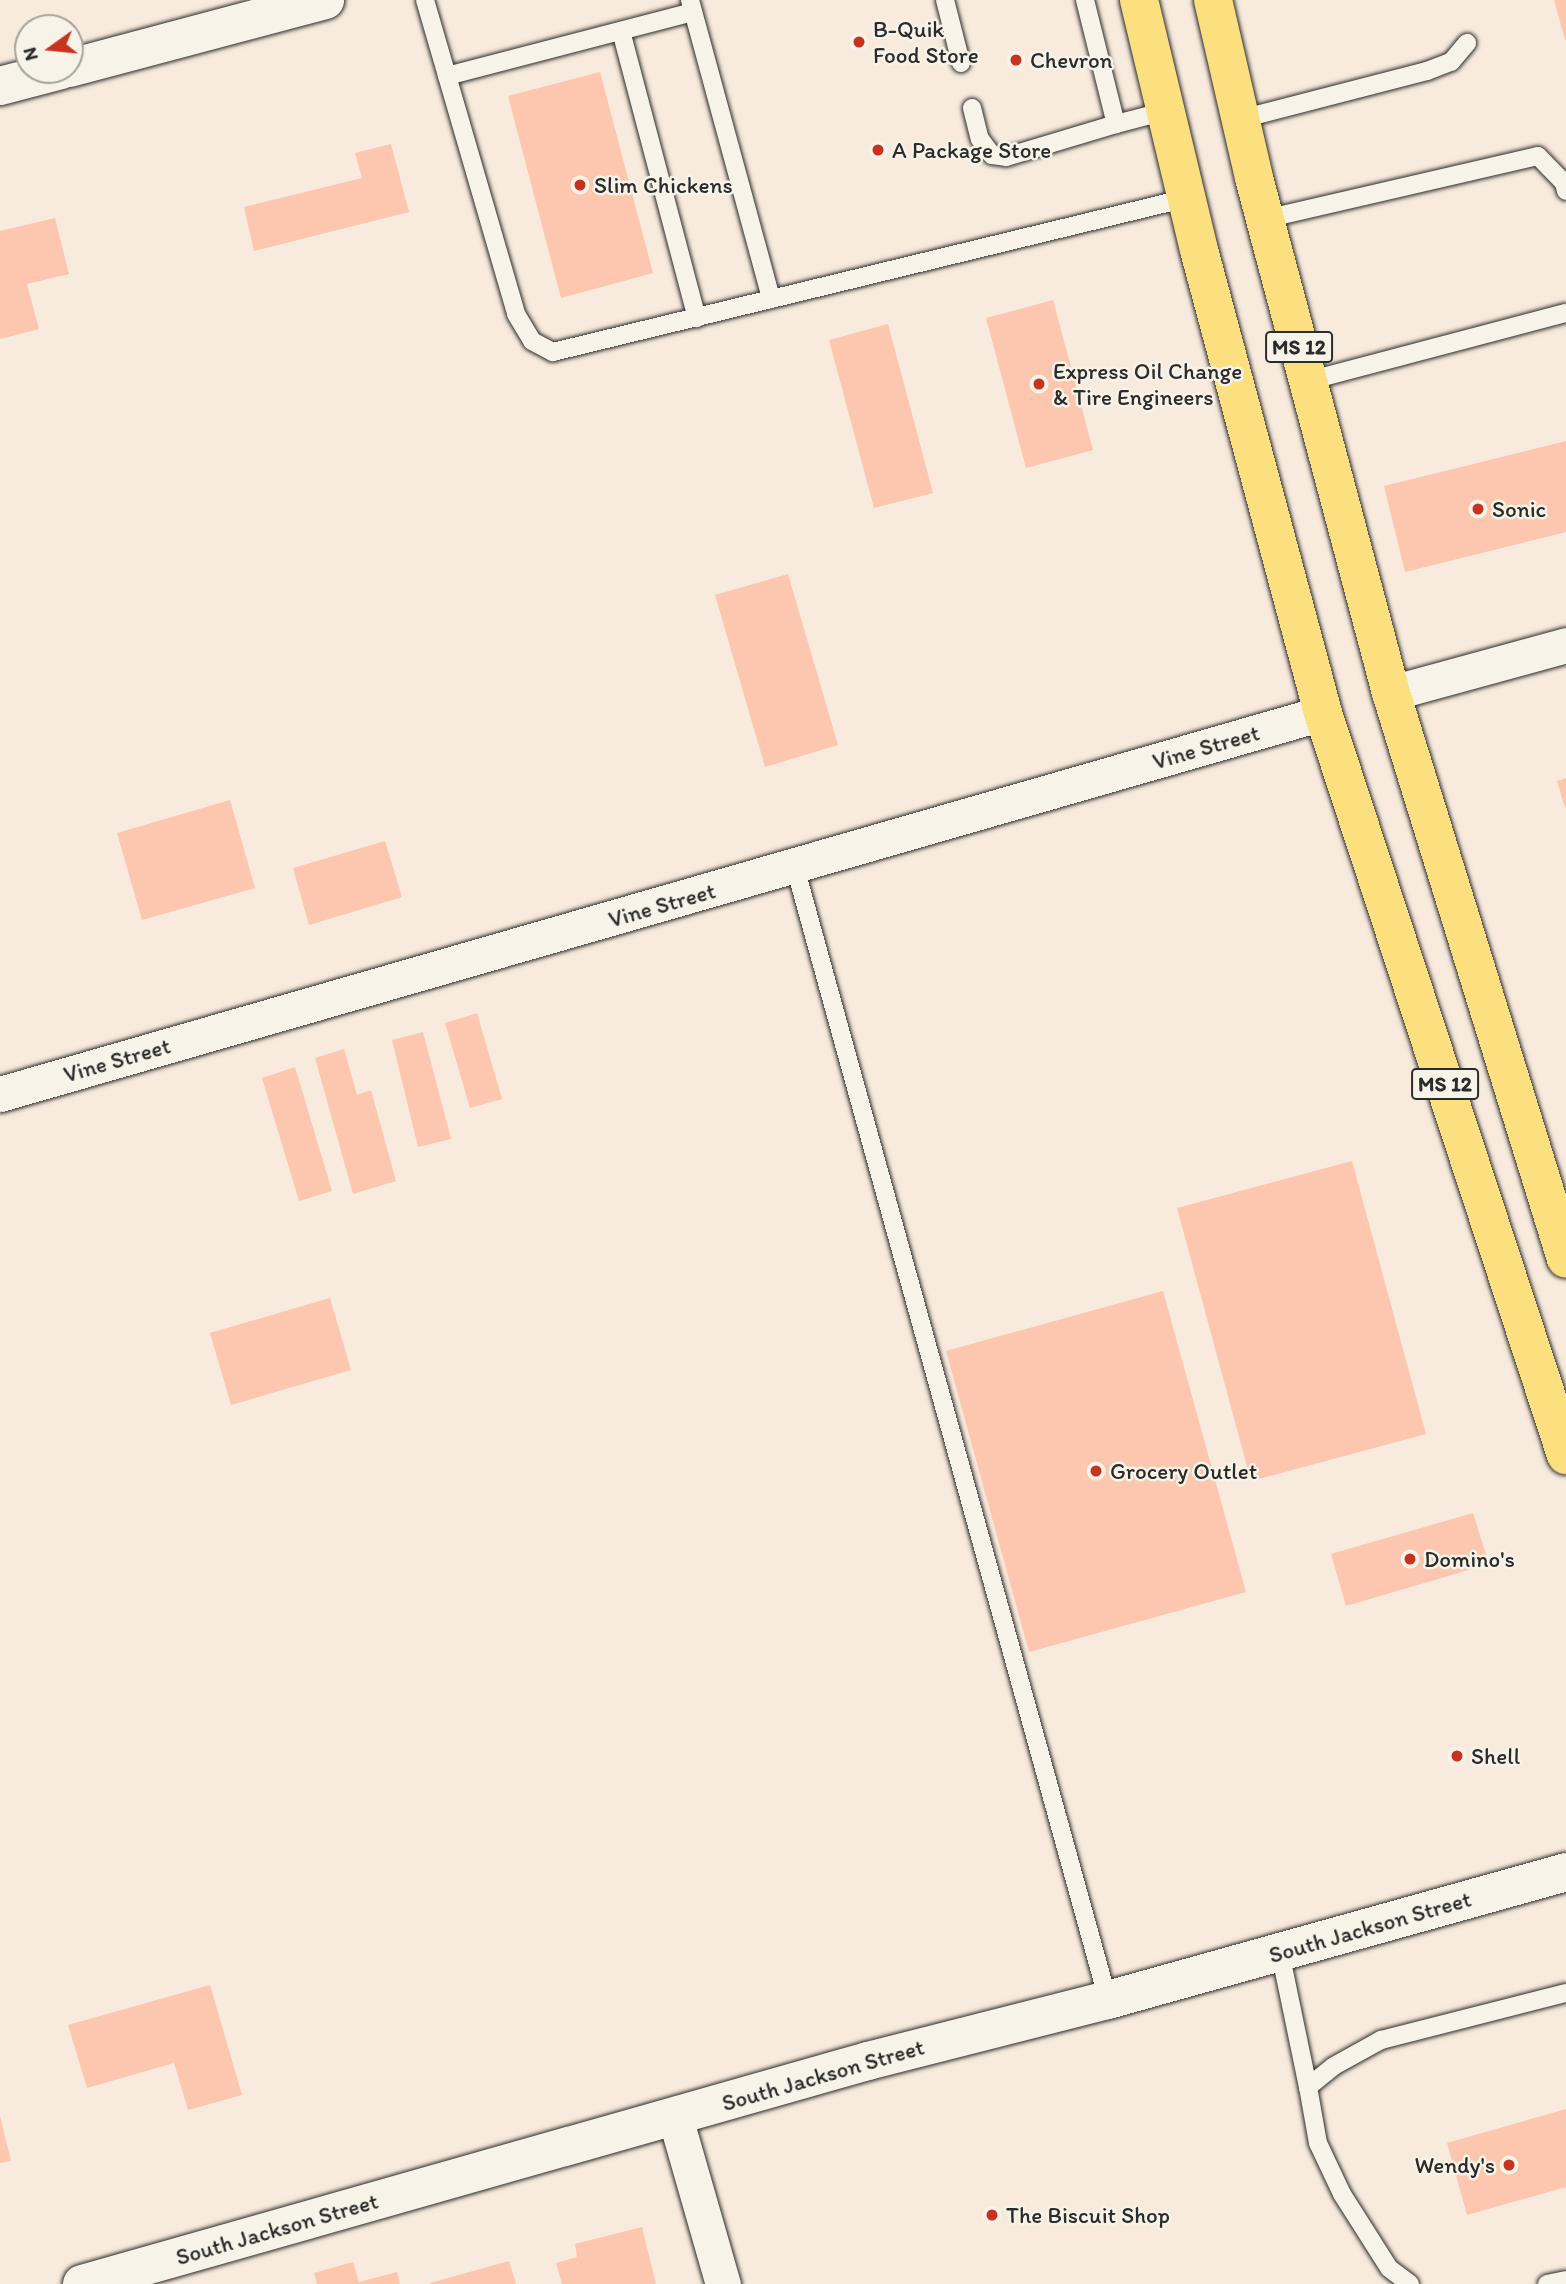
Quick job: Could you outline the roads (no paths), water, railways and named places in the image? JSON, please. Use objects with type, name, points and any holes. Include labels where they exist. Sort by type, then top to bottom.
[{"type":"main road","points":[[84,64],[325,0]]},
{"type":"main road","name":"MS 12","points":[[1139,0],[1186,198],[1323,713],[1566,1455]]},
{"type":"main road","name":"MS 12","points":[[1213,0],[1265,219],[1391,694],[1566,1259]]},
{"type":"main road","name":"South Jackson Street","points":[[82,2284],[894,2054],[1108,2000],[1566,1872]]},
{"type":"street","points":[[1391,694],[1566,645]]},
{"type":"street","name":"Vine Street","points":[[0,1094],[1323,713]]},
{"type":"street","points":[[676,2117],[723,2284]]},
{"type":"lane","points":[[425,0],[516,314],[532,341],[553,352],[1186,198]]},
{"type":"lane","points":[[945,0],[961,63]]},
{"type":"lane","points":[[1085,0],[1116,124]]},
{"type":"lane","points":[[447,76],[621,31],[691,6],[771,299]]},
{"type":"lane","points":[[621,31],[697,318]]},
{"type":"lane","points":[[1241,119],[1427,71],[1451,62],[1467,43]]},
{"type":"lane","points":[[972,108],[980,139],[992,155],[1006,157],[1166,111]]},
{"type":"lane","points":[[1265,219],[1538,156],[1564,183],[1566,191]]},
{"type":"lane","points":[[1308,381],[1566,313]]},
{"type":"lane","points":[[795,867],[1108,2000]]},
{"type":"lane","points":[[1280,1952],[1318,2143],[1342,2194],[1389,2268],[1409,2284]]},
{"type":"lane","points":[[1308,2087],[1334,2066],[1381,2040],[1566,1993]]},
{"type":"lane","points":[[1547,2284],[1566,2280]]},
{"type":"place","name":"B-Quik Food Store","points":[[859,42]]},
{"type":"place","name":"Chevron","points":[[1016,60]]},
{"type":"place","name":"A Package Store","points":[[878,150]]},
{"type":"place","name":"Slim Chickens","points":[[580,185]]},
{"type":"place","name":"Express Oil Change & Tire Engineers","points":[[1039,384]]},
{"type":"place","name":"Sonic","points":[[1478,509]]},
{"type":"place","name":"Grocery Outlet","points":[[1096,1471]]},
{"type":"place","name":"Domino's","points":[[1410,1559]]},
{"type":"place","name":"Shell","points":[[1457,1756]]},
{"type":"place","name":"Wendy's","points":[[1509,2165]]},
{"type":"place","name":"The Biscuit Shop","points":[[992,2215]]}]
